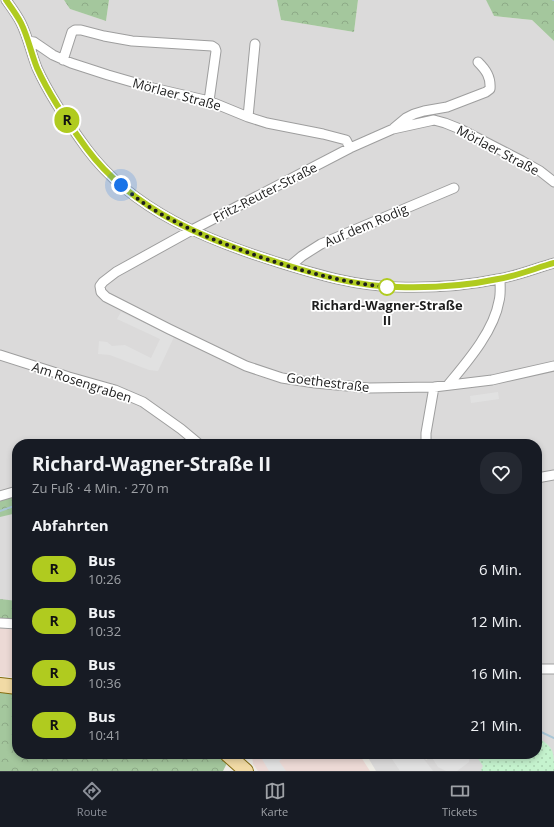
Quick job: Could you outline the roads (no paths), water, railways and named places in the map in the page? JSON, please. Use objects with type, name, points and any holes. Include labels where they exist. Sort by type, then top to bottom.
[{"type":"main road","points":[[0,685],[12,686]]},
{"type":"main road","points":[[236,759],[246,771]]},
{"type":"street","points":[[6,0],[21,22],[37,68],[55,102],[88,150],[113,178],[138,199],[192,230],[241,251],[290,266],[343,281],[390,287],[449,286],[500,279],[554,263]]},
{"type":"street","points":[[63,60],[72,32],[75,30],[132,41],[212,46],[216,51],[209,101]]},
{"type":"street","name":"Mörlaer Straße","points":[[28,41],[34,42],[63,60],[108,75],[153,88],[209,101],[248,117],[268,123],[346,140],[350,148]]},
{"type":"street","points":[[248,117],[256,44]]},
{"type":"street","points":[[393,129],[406,118],[414,114],[447,107],[486,92],[490,89],[489,76],[478,62]]},
{"type":"street","name":"Mörlaer Straße","points":[[393,129],[434,120],[445,123],[522,160],[554,182]]},
{"type":"street","name":"Fritz-Reuter-Straße","points":[[100,286],[116,272],[192,230],[350,148],[393,129]]},
{"type":"street","name":"Auf dem Rodig","points":[[290,266],[302,256],[321,244],[449,191]]},
{"type":"street","points":[[448,385],[467,362],[490,327],[500,300],[500,279]]},
{"type":"street","name":"Goethestraße","points":[[100,286],[101,292],[106,297],[246,366],[282,378],[315,384],[369,388],[434,387],[492,380],[554,366]]},
{"type":"street","name":"Am Rosengraben","points":[[0,355],[115,390],[143,402],[181,428],[193,439]]},
{"type":"street","points":[[426,439],[434,387]]},
{"type":"street","points":[[542,477],[554,476]]},
{"type":"street","points":[[0,496],[12,492]]},
{"type":"street","points":[[0,623],[12,624]]},
{"type":"street","points":[[542,669],[554,669]]},
{"type":"waterway","points":[[0,511],[12,507]]},
{"type":"waterway","points":[[542,732],[554,738]]},
{"type":"place","name":"Richard-Wagner-Straße II","points":[[387,287]]}]
